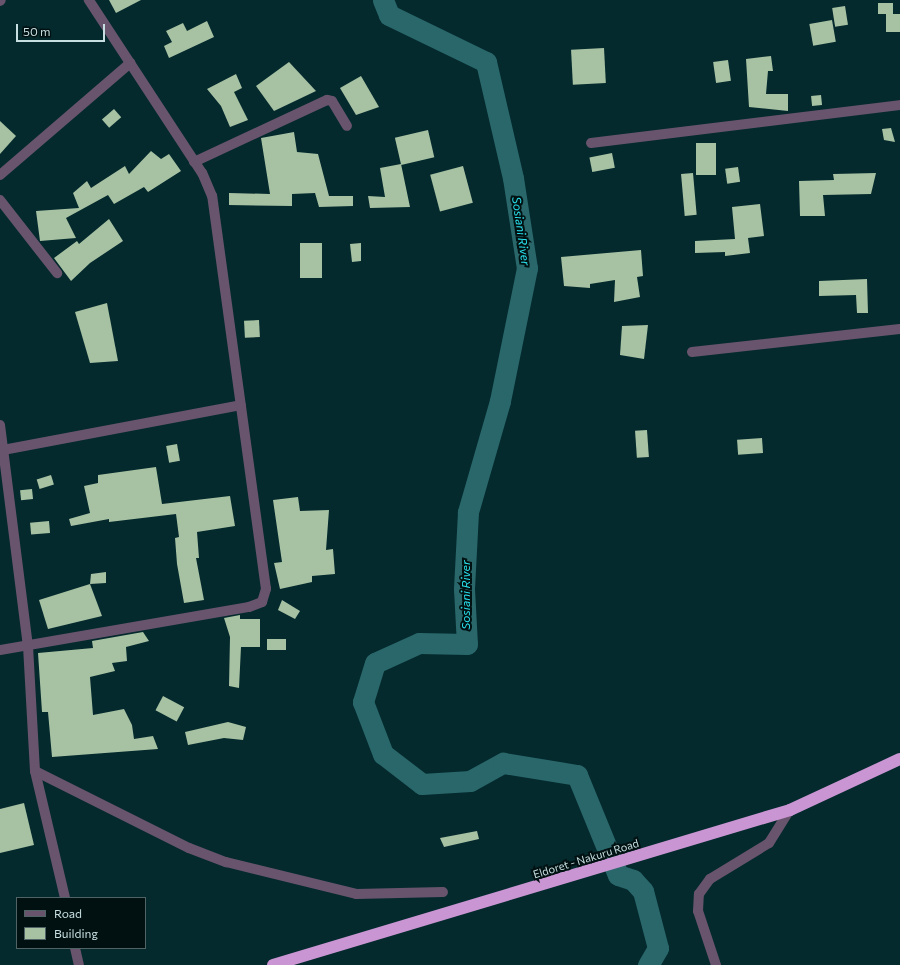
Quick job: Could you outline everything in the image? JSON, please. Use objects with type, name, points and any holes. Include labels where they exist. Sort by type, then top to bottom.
[{"type":"highway","name":"Eldoret - Nakuru Road","points":[[273,965],[629,860],[790,810],[900,759]]},
{"type":"street","points":[[0,650],[249,608],[262,602],[266,584],[212,196],[194,162],[89,0]]},
{"type":"street","points":[[0,175],[130,62]]},
{"type":"street","points":[[194,162],[328,100],[332,101],[347,126]]},
{"type":"street","points":[[591,143],[900,105]]},
{"type":"street","points":[[0,200],[57,273]]},
{"type":"street","points":[[692,352],[900,329]]},
{"type":"street","points":[[3,450],[241,405]]},
{"type":"street","points":[[0,424],[28,646],[35,771],[65,897]]},
{"type":"street","points":[[35,771],[189,848],[226,862],[356,894],[442,892]]},
{"type":"street","points":[[716,965],[696,902],[701,890],[710,879],[768,843],[790,810]]},
{"type":"street","points":[[75,949],[79,965]]},
{"type":"building","points":[[109,0],[141,0],[116,13]]},
{"type":"building","points":[[878,3],[893,3],[893,14],[878,14]]},
{"type":"building","points":[[845,6],[848,25],[835,27],[832,8]]},
{"type":"building","points":[[886,14],[900,14],[900,32],[886,32]]},
{"type":"building","points":[[832,20],[836,42],[813,46],[809,24]]},
{"type":"building","points":[[207,21],[214,37],[169,58],[164,46],[172,42],[166,31],[183,23],[187,31]]},
{"type":"building","points":[[604,48],[606,83],[573,85],[571,50]]},
{"type":"building","points":[[771,56],[773,71],[768,71],[766,94],[788,94],[788,111],[749,107],[746,59]]},
{"type":"building","points":[[728,60],[731,81],[716,83],[713,62]]},
{"type":"building","points":[[289,62],[316,91],[274,111],[256,86]]},
{"type":"building","points":[[236,74],[242,88],[234,92],[248,120],[230,127],[221,106],[207,89]]},
{"type":"building","points":[[361,76],[379,107],[356,115],[340,88]]},
{"type":"building","points":[[821,95],[822,105],[812,106],[811,96]]},
{"type":"building","points":[[114,109],[121,117],[109,128],[102,119]]},
{"type":"building","points":[[0,121],[16,136],[0,154]]},
{"type":"building","points":[[891,128],[895,142],[884,140],[882,129]]},
{"type":"building","points":[[428,130],[434,157],[401,165],[395,138]]},
{"type":"building","points":[[294,132],[297,152],[318,154],[329,196],[353,196],[353,206],[319,207],[315,193],[292,194],[292,206],[229,205],[229,193],[270,194],[261,138]]},
{"type":"building","points":[[696,143],[716,143],[716,175],[696,175]]},
{"type":"building","points":[[151,151],[161,159],[169,154],[181,171],[148,192],[144,187],[114,204],[108,195],[66,218],[76,238],[40,241],[36,211],[79,208],[73,193],[87,181],[91,188],[125,166],[129,174]]},
{"type":"building","points":[[612,153],[615,168],[592,172],[589,157]]},
{"type":"building","points":[[401,164],[410,207],[370,208],[368,196],[385,197],[380,168]]},
{"type":"building","points":[[463,166],[473,203],[440,212],[430,175]]},
{"type":"building","points":[[738,167],[740,182],[727,184],[725,169]]},
{"type":"building","points":[[693,173],[697,215],[685,216],[681,174]]},
{"type":"building","points":[[876,173],[871,194],[823,195],[825,216],[800,216],[799,181],[834,180],[833,174]]},
{"type":"building","points":[[760,204],[764,236],[748,238],[750,253],[725,256],[725,252],[695,253],[695,241],[735,239],[732,207]]},
{"type":"building","points":[[109,219],[123,241],[90,263],[71,281],[54,258],[77,241],[79,244]]},
{"type":"building","points":[[300,243],[322,243],[322,278],[300,278]]},
{"type":"building","points":[[361,243],[361,261],[352,262],[350,244]]},
{"type":"building","points":[[641,250],[643,276],[637,277],[640,297],[614,302],[615,280],[590,284],[590,288],[564,286],[561,257]]},
{"type":"building","points":[[867,279],[868,313],[857,313],[856,295],[819,296],[819,281]]},
{"type":"building","points":[[107,303],[118,361],[90,363],[75,312]]},
{"type":"building","points":[[259,320],[260,337],[245,338],[244,321]]},
{"type":"building","points":[[648,325],[644,359],[620,355],[622,326]]},
{"type":"building","points":[[647,430],[649,457],[637,458],[635,431]]},
{"type":"building","points":[[762,438],[763,453],[738,455],[737,440]]},
{"type":"building","points":[[177,444],[180,461],[169,463],[166,446]]},
{"type":"building","points":[[156,467],[162,504],[230,496],[235,526],[197,532],[199,558],[196,558],[204,600],[184,603],[177,564],[175,538],[179,537],[176,514],[109,522],[109,519],[71,526],[69,519],[90,513],[84,486],[98,483],[98,475]]},
{"type":"building","points":[[51,475],[54,485],[40,489],[37,479]]},
{"type":"building","points":[[32,489],[33,499],[21,500],[20,490]]},
{"type":"building","points":[[298,497],[300,511],[329,510],[326,550],[333,549],[335,574],[312,576],[312,582],[280,589],[274,563],[282,562],[273,500]]},
{"type":"building","points":[[49,521],[50,533],[31,535],[30,523]]},
{"type":"building","points":[[106,572],[106,583],[90,584],[91,574]]},
{"type":"building","points":[[90,584],[102,616],[48,629],[39,600]]},
{"type":"building","points":[[282,600],[300,611],[295,619],[278,610]]},
{"type":"building","points":[[240,615],[240,619],[260,619],[260,647],[241,647],[239,688],[229,686],[230,637],[224,618]]},
{"type":"building","points":[[143,632],[149,641],[126,647],[127,661],[112,663],[115,671],[90,677],[93,715],[124,709],[132,725],[134,739],[153,736],[158,749],[52,757],[48,712],[42,712],[38,653],[93,648],[92,641]]},
{"type":"building","points":[[267,639],[286,639],[286,650],[267,650]]},
{"type":"building","points":[[163,696],[184,707],[177,721],[155,710]]},
{"type":"building","points":[[228,722],[246,727],[243,740],[224,738],[188,745],[185,732]]},
{"type":"building","points":[[24,803],[34,845],[0,853],[0,809]]},
{"type":"building","points":[[477,831],[479,839],[444,847],[440,838]]},
{"type":"waterway","name":"Sosiani River","points":[[383,0],[389,15],[486,62],[513,178],[527,268],[500,401],[468,512],[464,589],[467,644],[419,643],[375,663],[363,702],[383,754],[422,784],[470,781],[503,763],[577,775],[618,875],[633,880],[643,891],[658,948],[648,965]]}]
